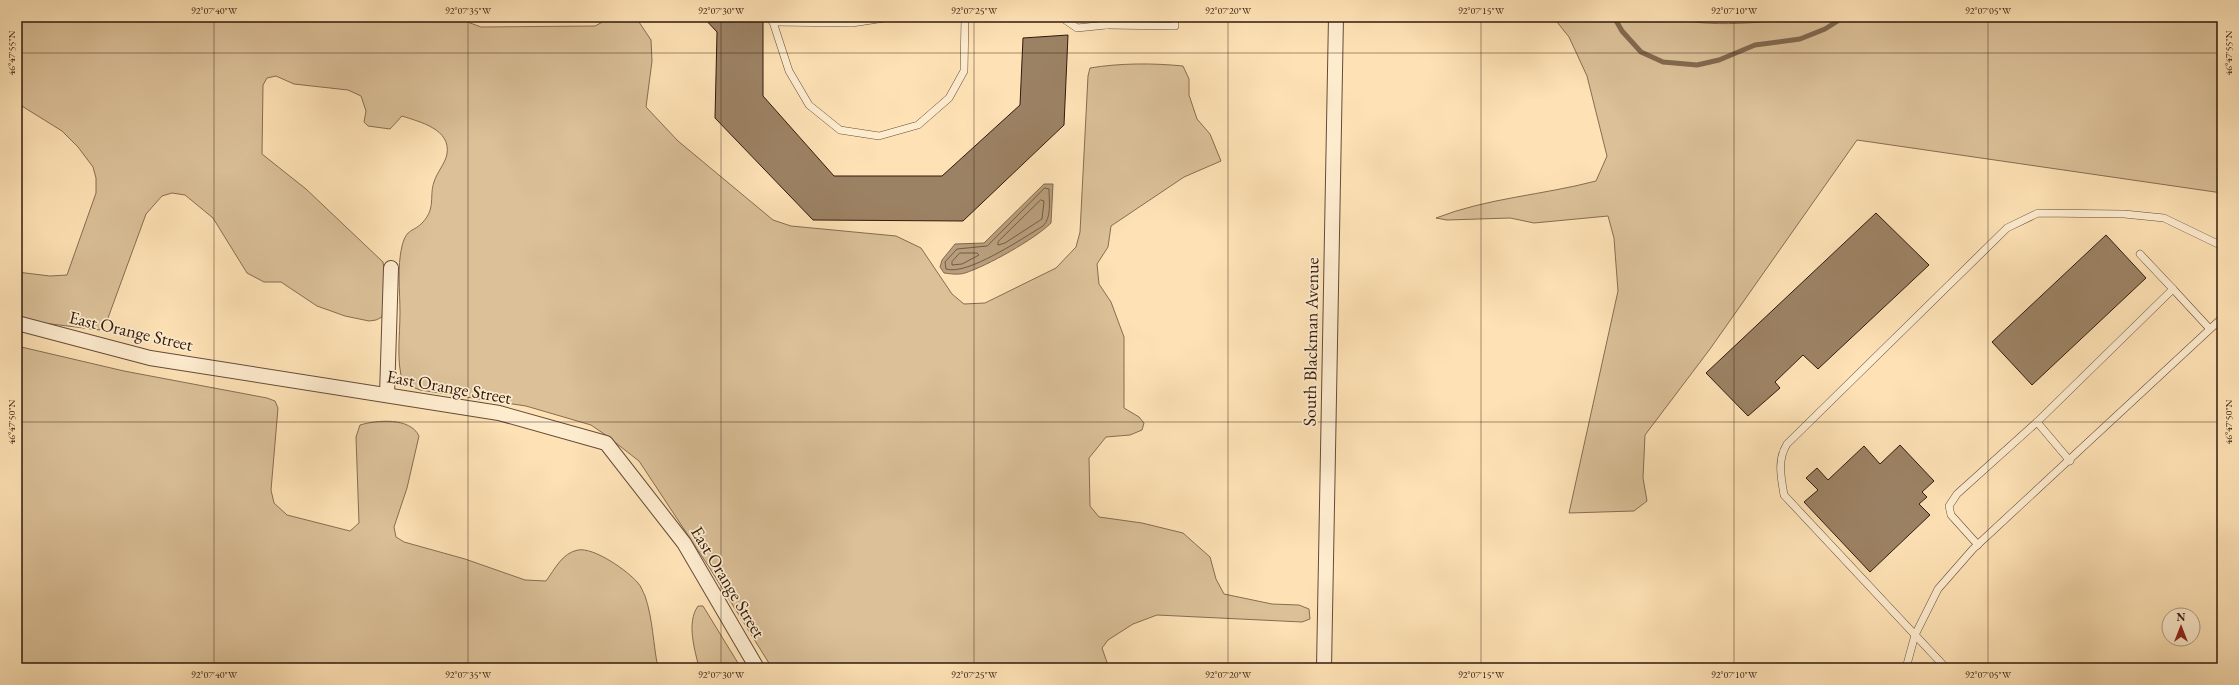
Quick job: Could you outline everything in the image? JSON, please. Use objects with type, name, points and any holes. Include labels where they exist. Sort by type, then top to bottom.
[{"type":"street","name":"South Blackman Avenue","points":[[1324,668],[1336,17]]},
{"type":"street","points":[[387,395],[391,268]]},
{"type":"street","name":"East Orange Street","points":[[17,323],[150,358],[499,413],[606,443],[684,543],[757,668]]},
{"type":"lane","points":[[891,17],[852,23],[770,19],[789,72],[809,106],[840,130],[879,136],[918,125],[949,98],[964,71],[965,17]]},
{"type":"lane","points":[[1061,17],[1076,28],[1106,25],[1175,26],[1175,17]]},
{"type":"lane","points":[[1106,25],[1122,17]]},
{"type":"lane","points":[[1946,668],[1784,495],[1780,471],[1782,451],[1787,444],[2007,228],[2038,213],[2124,214],[2164,218],[2222,246]]},
{"type":"lane","points":[[2140,254],[2209,328]]},
{"type":"lane","points":[[1978,545],[1952,515],[1950,506],[1957,494],[2037,422],[2174,289]]},
{"type":"lane","points":[[1906,668],[1915,635],[1938,589],[1978,545],[2070,461],[2209,328],[2222,318]]},
{"type":"lane","points":[[2037,422],[2070,461]]},
{"type":"shaded area","points":[[17,17],[454,17],[481,27],[595,26],[612,17],[637,19],[651,40],[652,61],[646,107],[678,141],[773,220],[791,226],[896,236],[921,248],[952,294],[964,304],[985,303],[1056,268],[1076,247],[1080,232],[1088,76],[1090,68],[1136,64],[1183,66],[1189,79],[1189,95],[1197,119],[1210,134],[1221,161],[1184,177],[1111,226],[1108,247],[1097,264],[1099,284],[1111,302],[1124,337],[1124,408],[1139,417],[1144,423],[1142,430],[1130,435],[1106,437],[1089,458],[1090,506],[1099,517],[1142,523],[1183,533],[1210,557],[1216,579],[1224,594],[1272,604],[1299,605],[1309,609],[1310,619],[1302,622],[1157,615],[1133,624],[1108,640],[1102,648],[1109,668],[772,668],[709,567],[639,461],[607,436],[591,425],[526,406],[420,390],[403,383],[399,357],[400,254],[404,240],[408,233],[423,222],[430,212],[435,178],[446,158],[447,145],[444,138],[433,128],[402,116],[390,129],[368,126],[364,122],[366,111],[361,96],[348,90],[294,84],[276,76],[267,78],[263,85],[262,154],[306,189],[383,262],[386,283],[382,317],[369,321],[345,316],[317,306],[281,282],[264,282],[247,273],[213,218],[185,195],[172,193],[162,196],[146,214],[108,318],[100,330],[43,323],[17,318],[17,272],[50,276],[67,275],[96,193],[96,178],[93,167],[78,147],[62,131],[17,103]]},
{"type":"shaded area","points":[[1553,17],[1674,17],[1686,21],[1719,24],[1775,21],[1804,17],[2222,17],[2222,193],[1857,140],[1710,349],[1645,435],[1643,478],[1647,501],[1634,511],[1569,513],[1618,291],[1614,238],[1608,216],[1534,223],[1510,218],[1447,220],[1436,218],[1455,211],[1495,201],[1596,181],[1607,156],[1587,76],[1569,37]]},
{"type":"shaded area","points":[[17,346],[124,371],[267,398],[275,401],[278,408],[271,490],[274,503],[287,515],[350,531],[359,523],[356,437],[360,425],[384,421],[401,423],[408,426],[415,430],[419,436],[407,488],[394,527],[396,537],[404,542],[465,559],[525,580],[546,581],[563,558],[578,550],[593,552],[601,556],[627,572],[641,587],[650,614],[658,668],[17,668]]},
{"type":"shaded area","points":[[698,606],[703,606],[741,668],[699,668],[692,637],[694,613]]},
{"type":"water","points":[[1044,184],[1053,184],[1051,223],[1023,244],[985,264],[963,274],[944,273],[940,267],[942,260],[955,244],[984,243]]},
{"type":"building","points":[[703,17],[763,17],[763,96],[834,176],[942,176],[1020,105],[1023,38],[1068,35],[1064,125],[963,221],[813,220],[715,118],[717,32]]},
{"type":"building","points":[[1876,213],[1929,265],[1818,369],[1803,355],[1775,382],[1780,388],[1748,416],[1706,373]]},
{"type":"building","points":[[2106,235],[2146,278],[2032,385],[1992,342]]},
{"type":"building","points":[[1900,445],[1934,481],[1922,492],[1927,497],[1919,504],[1930,515],[1870,572],[1804,502],[1818,490],[1806,478],[1817,468],[1828,480],[1864,446],[1880,464]]},
{"type":"waterway","points":[[1614,17],[1622,31],[1641,52],[1663,62],[1697,65],[1719,60],[1755,45],[1800,39],[1825,29],[1844,17]]}]
